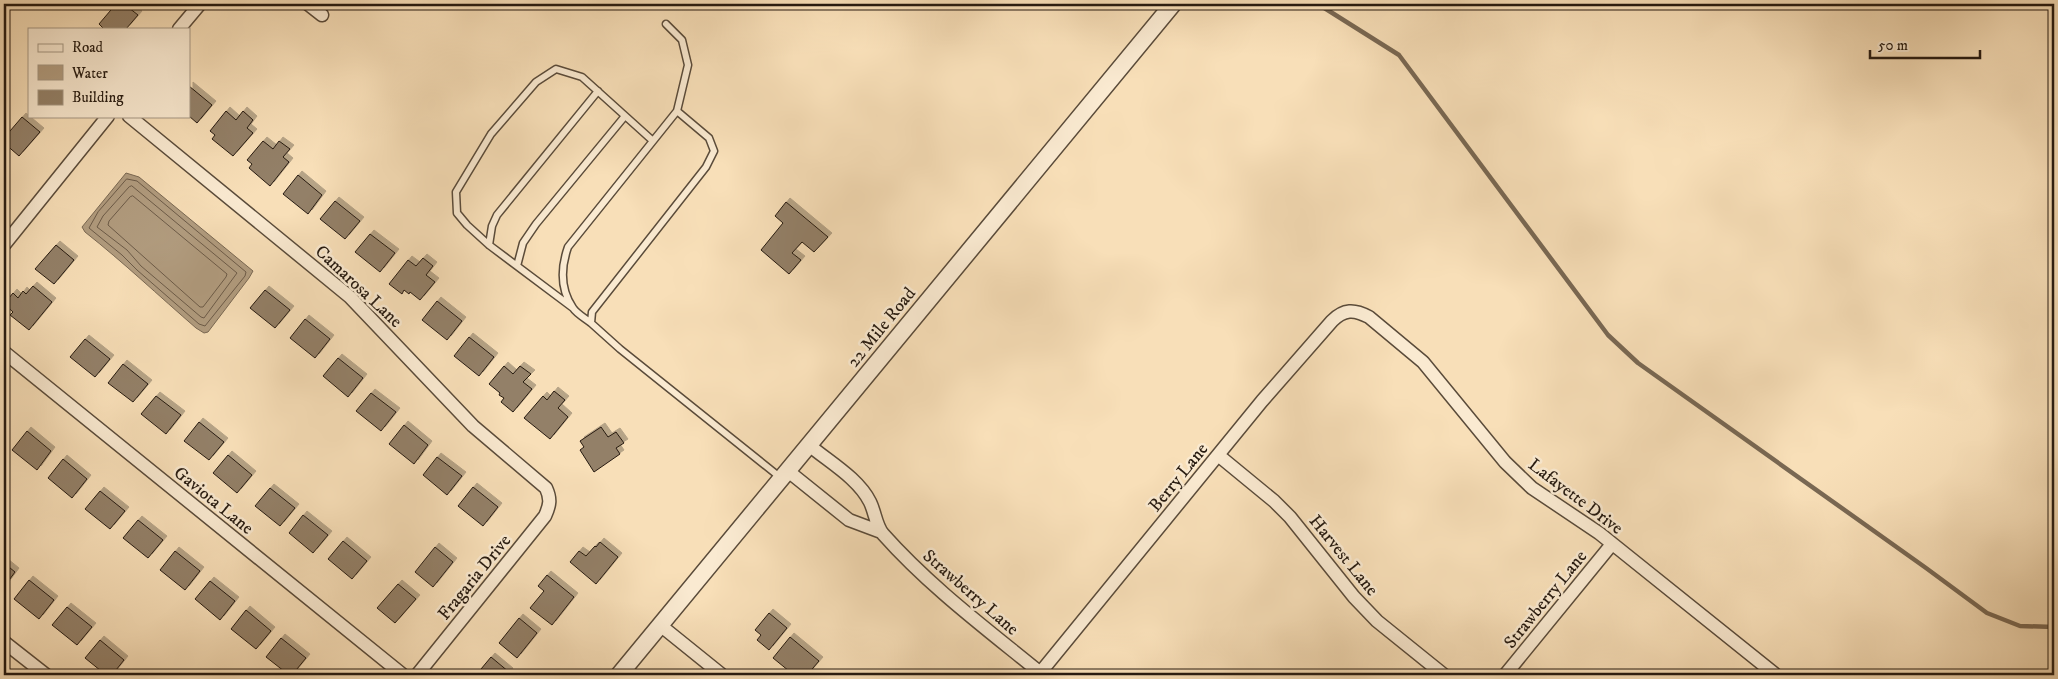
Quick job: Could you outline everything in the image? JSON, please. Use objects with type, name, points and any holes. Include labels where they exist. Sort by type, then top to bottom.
[{"type":"street","points":[[180,28],[200,4]]},
{"type":"street","points":[[308,4],[322,15]]},
{"type":"street","name":"22 Mile Road","points":[[619,675],[1173,4]]},
{"type":"street","points":[[4,245],[106,118]]},
{"type":"street","name":"Camarosa Lane","points":[[131,118],[350,297],[462,416],[539,481],[546,488],[550,497]]},
{"type":"street","name":"Berry Lane","points":[[1041,674],[1218,455],[1332,321],[1339,314],[1350,310]]},
{"type":"street","name":"Lafayette Drive","points":[[1350,310],[1360,312],[1369,317],[1423,362],[1494,450],[1519,476],[1546,498],[1612,544],[1772,674]]},
{"type":"street","name":"Gaviota Lane","points":[[4,352],[403,675]]},
{"type":"street","name":"Strawberry Lane","points":[[809,445],[858,487],[870,502],[881,532],[927,579],[1041,674]]},
{"type":"street","name":"Harvest Lane","points":[[1218,455],[1274,501],[1290,517],[1354,597],[1377,621],[1444,675]]},
{"type":"street","name":"Strawberry Lane","points":[[785,474],[848,520],[881,532]]},
{"type":"street","name":"Fragaria Drive","points":[[417,675],[545,516],[550,497]]},
{"type":"street","name":"Strawberry Lane","points":[[1505,675],[1612,544]]},
{"type":"street","points":[[660,625],[722,675]]},
{"type":"street","points":[[4,642],[46,675]]},
{"type":"lane","points":[[573,308],[562,279],[563,261],[568,247],[677,110],[688,66],[682,40],[666,24]]},
{"type":"lane","points":[[653,141],[582,77],[556,69],[536,82],[491,134],[456,192],[457,213],[489,245],[573,308],[620,349],[785,474]]},
{"type":"lane","points":[[489,245],[492,226],[497,214],[598,91]]},
{"type":"lane","points":[[591,323],[592,312],[706,167],[714,151],[710,138],[677,110]]},
{"type":"lane","points":[[517,266],[523,243],[536,224],[625,116]]},
{"type":"water","points":[[126,173],[139,177],[253,271],[208,332],[204,333],[196,328],[85,232],[82,227]]},
{"type":"building","points":[[116,4],[124,4],[138,15],[127,28],[103,28],[99,24]]},
{"type":"building","points":[[190,87],[212,105],[197,123],[190,117]]},
{"type":"building","points":[[226,111],[236,120],[243,111],[253,120],[247,128],[253,133],[233,156],[212,139],[215,135],[210,131]]},
{"type":"building","points":[[22,117],[40,132],[19,156],[4,143],[4,138]]},
{"type":"building","points":[[263,141],[273,149],[279,141],[290,149],[283,157],[289,162],[270,186],[249,168],[252,164],[247,160]]},
{"type":"building","points":[[298,175],[322,195],[308,214],[283,194]]},
{"type":"building","points":[[335,201],[360,221],[345,239],[320,219]]},
{"type":"building","points":[[786,202],[828,237],[814,252],[802,242],[792,253],[801,260],[789,274],[761,250],[783,223],[775,216]]},
{"type":"building","points":[[370,234],[395,253],[380,272],[355,252]]},
{"type":"building","points":[[56,245],[74,260],[54,284],[35,269]]},
{"type":"building","points":[[423,258],[433,266],[426,275],[435,282],[420,300],[404,290],[402,294],[389,284],[408,260],[416,266]]},
{"type":"building","points":[[33,286],[52,302],[29,330],[10,315],[13,312],[4,304],[13,293],[18,298],[23,291],[26,294]]},
{"type":"building","points":[[265,290],[290,310],[275,328],[250,308]]},
{"type":"building","points":[[437,301],[462,321],[447,340],[422,320]]},
{"type":"building","points":[[305,319],[330,339],[315,358],[290,338]]},
{"type":"building","points":[[469,337],[494,357],[479,376],[454,356]]},
{"type":"building","points":[[85,339],[110,359],[95,377],[70,357]]},
{"type":"building","points":[[338,358],[363,378],[348,397],[323,376]]},
{"type":"building","points":[[123,364],[148,384],[133,402],[108,383]]},
{"type":"building","points":[[504,366],[513,374],[520,366],[531,374],[523,382],[532,389],[513,412],[501,402],[504,398],[489,384]]},
{"type":"building","points":[[554,391],[565,400],[558,408],[568,417],[550,439],[524,418],[543,396],[547,400]]},
{"type":"building","points":[[371,393],[396,412],[381,431],[356,411]]},
{"type":"building","points":[[156,396],[181,415],[166,434],[141,414]]},
{"type":"building","points":[[199,422],[224,442],[209,460],[184,441]]},
{"type":"building","points":[[404,425],[428,445],[414,464],[389,444]]},
{"type":"building","points":[[601,427],[608,437],[616,432],[624,443],[616,448],[620,454],[594,472],[580,450],[584,447],[580,441]]},
{"type":"building","points":[[27,431],[51,451],[37,470],[12,450]]},
{"type":"building","points":[[228,455],[252,475],[237,493],[213,473]]},
{"type":"building","points":[[437,457],[462,476],[447,495],[423,475]]},
{"type":"building","points":[[63,459],[87,479],[72,498],[48,478]]},
{"type":"building","points":[[473,487],[498,507],[483,526],[458,506]]},
{"type":"building","points":[[270,488],[295,508],[280,526],[255,506]]},
{"type":"building","points":[[100,491],[125,511],[110,529],[85,509]]},
{"type":"building","points":[[303,515],[328,535],[313,553],[289,533]]},
{"type":"building","points":[[138,520],[163,540],[148,558],[123,538]]},
{"type":"building","points":[[343,541],[367,561],[352,579],[328,559]]},
{"type":"building","points":[[600,542],[618,557],[596,584],[570,562],[579,551],[586,556]]},
{"type":"building","points":[[435,547],[453,562],[433,587],[415,572]]},
{"type":"building","points":[[175,551],[200,571],[185,590],[160,570]]},
{"type":"building","points":[[4,563],[15,572],[4,587]]},
{"type":"building","points":[[547,575],[574,597],[552,625],[530,608],[544,591],[538,586]]},
{"type":"building","points":[[29,580],[54,600],[39,619],[14,599]]},
{"type":"building","points":[[210,581],[235,601],[220,620],[195,599]]},
{"type":"building","points":[[398,584],[416,599],[395,623],[377,608]]},
{"type":"building","points":[[67,607],[92,627],[77,645],[52,625]]},
{"type":"building","points":[[246,610],[271,631],[256,649],[231,629]]},
{"type":"building","points":[[769,613],[787,628],[769,650],[757,640],[761,635],[755,630]]},
{"type":"building","points":[[519,618],[537,633],[517,658],[499,643]]},
{"type":"building","points":[[790,637],[819,661],[807,675],[786,675],[789,671],[773,658]]},
{"type":"building","points":[[281,638],[306,658],[292,675],[289,675],[266,657]]},
{"type":"building","points":[[100,640],[124,660],[112,675],[106,675],[85,658]]},
{"type":"building","points":[[491,657],[509,672],[507,675],[476,675]]},
{"type":"waterway","points":[[1318,4],[1399,55],[1608,335],[1638,363],[1987,613],[2020,626],[2054,627]]}]
